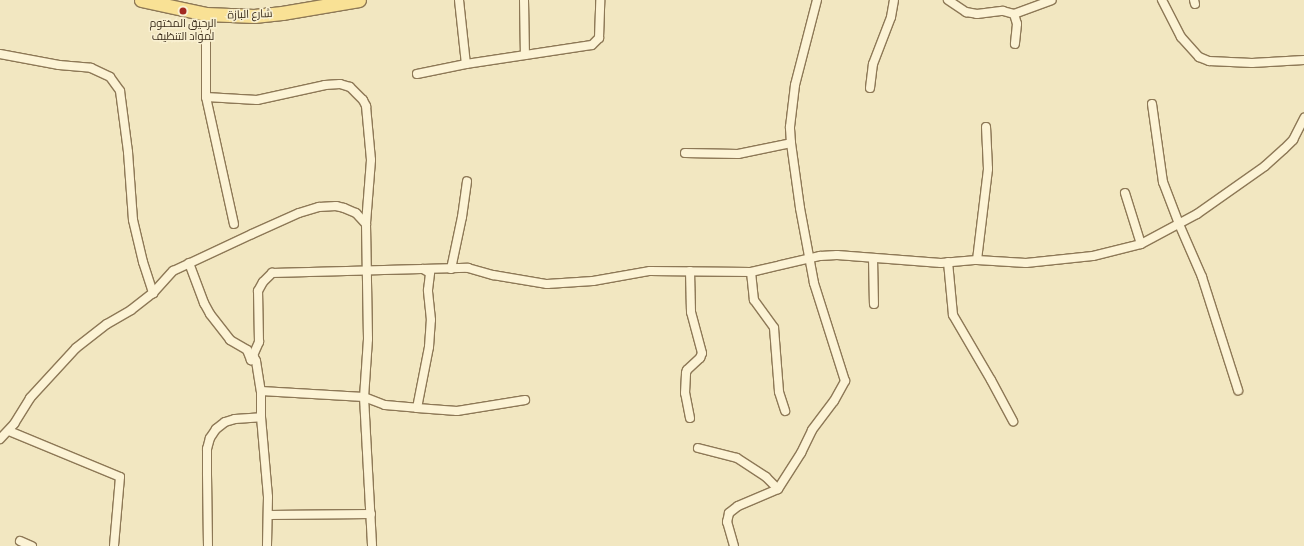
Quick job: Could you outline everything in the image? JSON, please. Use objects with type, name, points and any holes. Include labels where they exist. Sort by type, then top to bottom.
[{"type":"main road","name":"شارع البازة","points":[[141,0],[206,14],[254,16],[282,13],[359,0]]},
{"type":"street","points":[[459,0],[466,64]]},
{"type":"street","points":[[524,0],[525,55]]},
{"type":"street","points":[[417,74],[466,64],[596,43],[599,38],[600,0]]},
{"type":"street","points":[[734,546],[727,522],[729,512],[738,506],[778,489],[801,453],[812,430],[834,401],[845,381],[814,283],[800,208],[791,143],[790,127],[795,85],[817,0]]},
{"type":"street","points":[[870,88],[872,64],[891,17],[894,0]]},
{"type":"street","points":[[948,0],[966,12],[977,14],[1003,11],[1014,14],[1052,0]]},
{"type":"street","points":[[1162,0],[1182,37],[1199,57],[1209,61],[1252,63],[1304,60]]},
{"type":"street","points":[[206,14],[206,97],[234,224]]},
{"type":"street","points":[[1014,14],[1017,24],[1015,44]]},
{"type":"street","points":[[0,54],[59,65],[91,68],[110,77],[120,91],[127,145],[133,220],[143,262],[153,293]]},
{"type":"street","points":[[206,97],[257,100],[325,85],[340,84],[356,92],[366,106],[371,160],[366,224],[368,338],[364,397],[372,546]]},
{"type":"street","points":[[1152,104],[1163,182],[1178,224],[1202,277],[1238,390]]},
{"type":"street","points":[[251,360],[259,342],[258,291],[263,282],[272,273],[367,272],[468,268],[512,279],[547,284],[593,281],[650,271],[751,272],[810,258],[837,255],[948,262],[977,260],[1026,263],[1093,256],[1141,244],[1202,211],[1270,162],[1293,140],[1304,118]]},
{"type":"street","points":[[977,260],[988,169],[986,127]]},
{"type":"street","points":[[685,153],[738,154],[791,143]]},
{"type":"street","points":[[450,269],[462,217],[467,181]]},
{"type":"street","points":[[1125,193],[1141,244]]},
{"type":"street","points":[[0,439],[9,431],[30,398],[76,348],[106,324],[131,310],[153,293],[172,272],[283,220],[319,207],[336,206],[344,208],[356,213],[366,224]]},
{"type":"street","points":[[873,258],[874,304]]},
{"type":"street","points":[[948,262],[953,316],[988,374],[1013,421]]},
{"type":"street","points":[[189,263],[204,303],[210,314],[230,340],[247,350],[251,360]]},
{"type":"street","points":[[417,408],[429,346],[431,320],[428,290],[430,273],[423,269]]},
{"type":"street","points":[[690,271],[691,312],[702,353],[700,358],[687,370],[686,373],[685,393],[690,418]]},
{"type":"street","points":[[751,272],[754,300],[774,328],[779,392],[785,411]]},
{"type":"street","points":[[251,360],[254,357],[261,391],[261,417],[269,515],[267,546]]},
{"type":"street","points":[[261,391],[364,397],[385,406],[457,411],[525,400]]},
{"type":"street","points":[[208,546],[207,449],[210,438],[216,429],[225,422],[235,419],[261,417]]},
{"type":"street","points":[[9,431],[120,477],[114,546]]},
{"type":"street","points":[[698,448],[737,458],[766,477],[778,489]]},
{"type":"street","points":[[269,515],[371,514]]},
{"type":"street","points":[[20,541],[32,546]]},
{"type":"place","name":"الرحيق المختوم لمواد التنظيف","points":[[183,11]]}]
